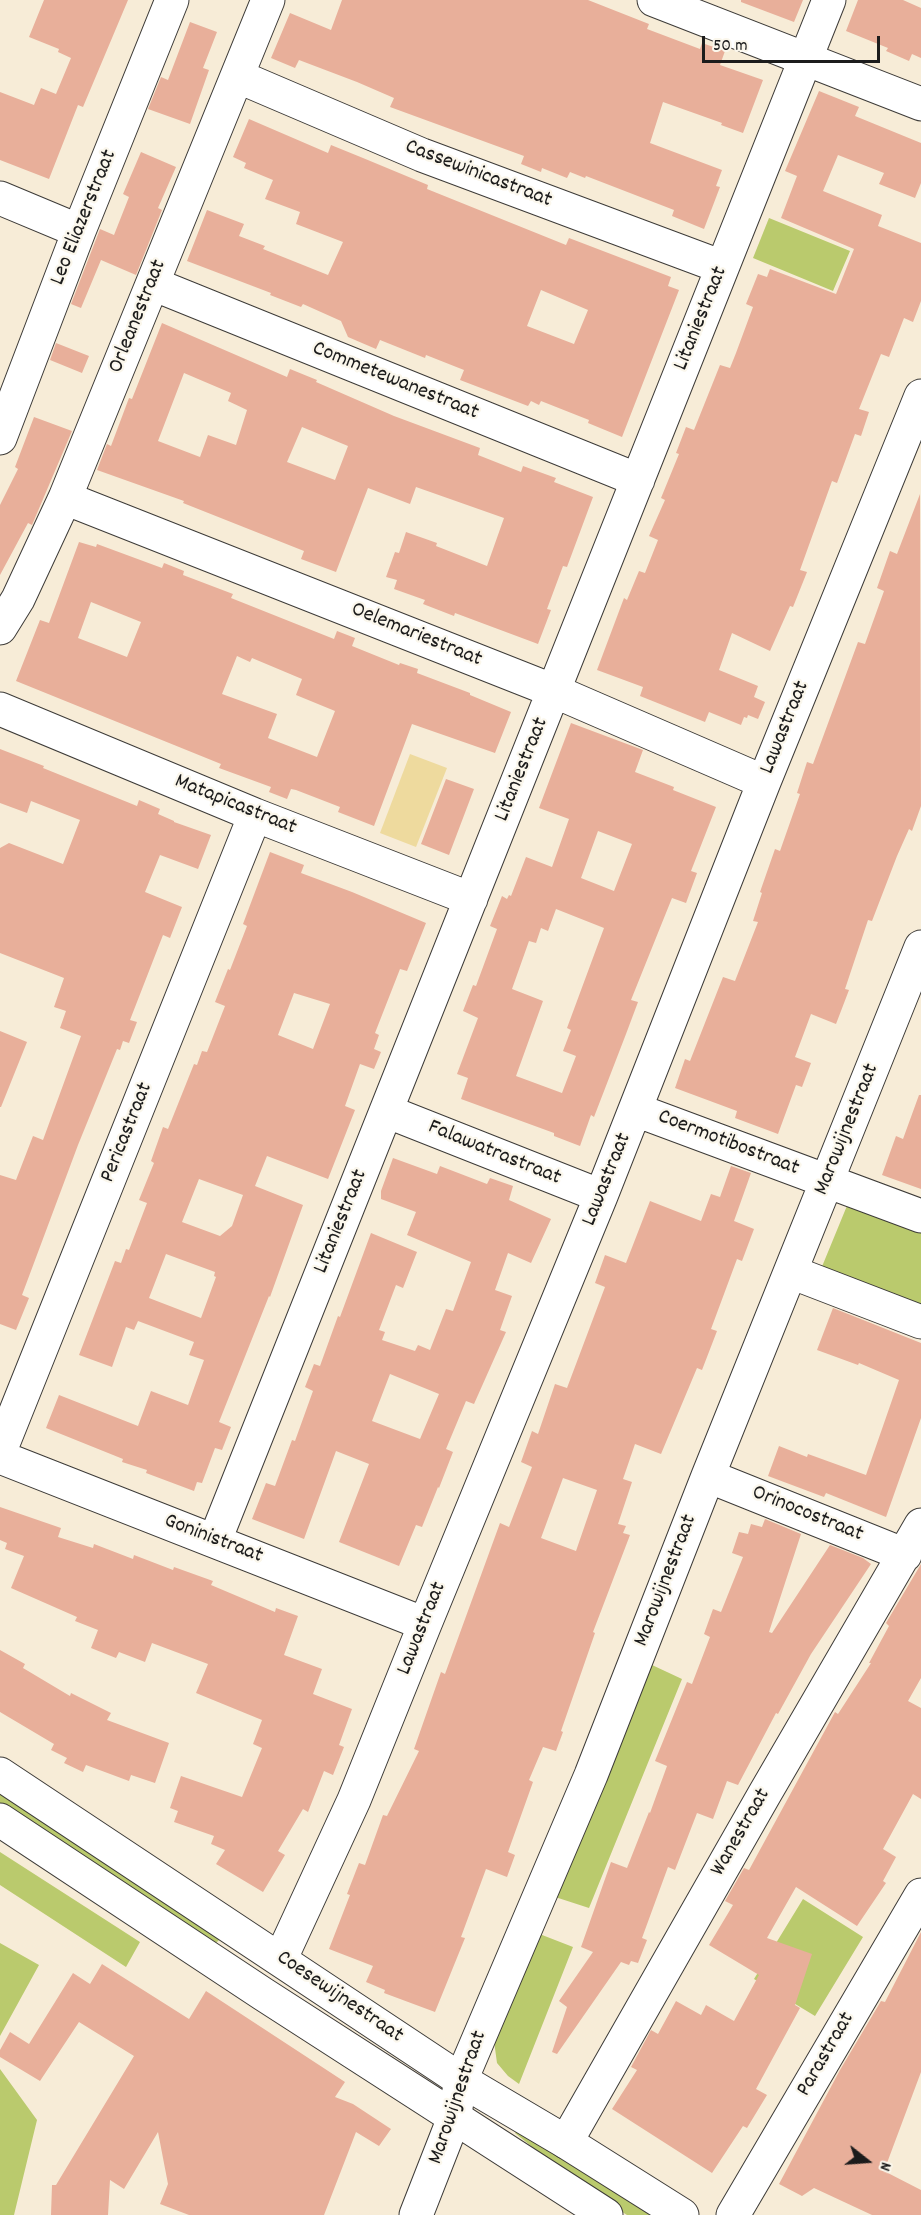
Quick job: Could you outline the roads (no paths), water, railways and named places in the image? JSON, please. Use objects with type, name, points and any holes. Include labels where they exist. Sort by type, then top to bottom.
[{"type":"street","name":"Leo Eliazerstraat","points":[[0,438],[79,231],[172,0]]},
{"type":"street","name":"Orleanestraat","points":[[0,628],[18,600],[65,498],[267,0]]},
{"type":"street","points":[[654,0],[921,104]]},
{"type":"street","name":"Litaniestraat","points":[[215,1540],[829,0]]},
{"type":"street","name":"Cassewinicastraat","points":[[237,76],[422,155],[722,267]]},
{"type":"street","points":[[0,198],[79,231]]},
{"type":"street","name":"Commetewanestraat","points":[[153,284],[638,480]]},
{"type":"street","name":"Lawastraat","points":[[281,1958],[354,1800],[602,1196],[764,782],[911,451],[921,396]]},
{"type":"street","name":"Oelemariestraat","points":[[65,498],[554,691],[764,782]]},
{"type":"street","name":"Matapicastraat","points":[[0,709],[255,815],[471,899]]},
{"type":"street","name":"Pericastraat","points":[[0,1451],[255,815]]},
{"type":"street","name":"Marowijnestraat","points":[[416,2215],[454,2118],[461,2080],[591,1775],[708,1476],[921,947]]},
{"type":"street","name":"Coermotibostraat","points":[[636,1110],[921,1216]]},
{"type":"street","name":"Falawatrastraat","points":[[386,1111],[602,1196]]},
{"type":"street","points":[[791,1272],[921,1322]]},
{"type":"street","name":"Goninistraat","points":[[0,1457],[425,1624]]},
{"type":"street","name":"Orinocostraat","points":[[708,1476],[905,1555]]},
{"type":"street","name":"Wanestraat","points":[[566,2142],[921,1525]]},
{"type":"street","name":"Coesewijnestraat","points":[[0,1774],[281,1958],[461,2080],[566,2142],[682,2215]]},
{"type":"street","name":"Coesewijnestraat","points":[[0,1820],[606,2215]]},
{"type":"street","name":"Parastraat","points":[[733,2215],[921,1895]]}]
